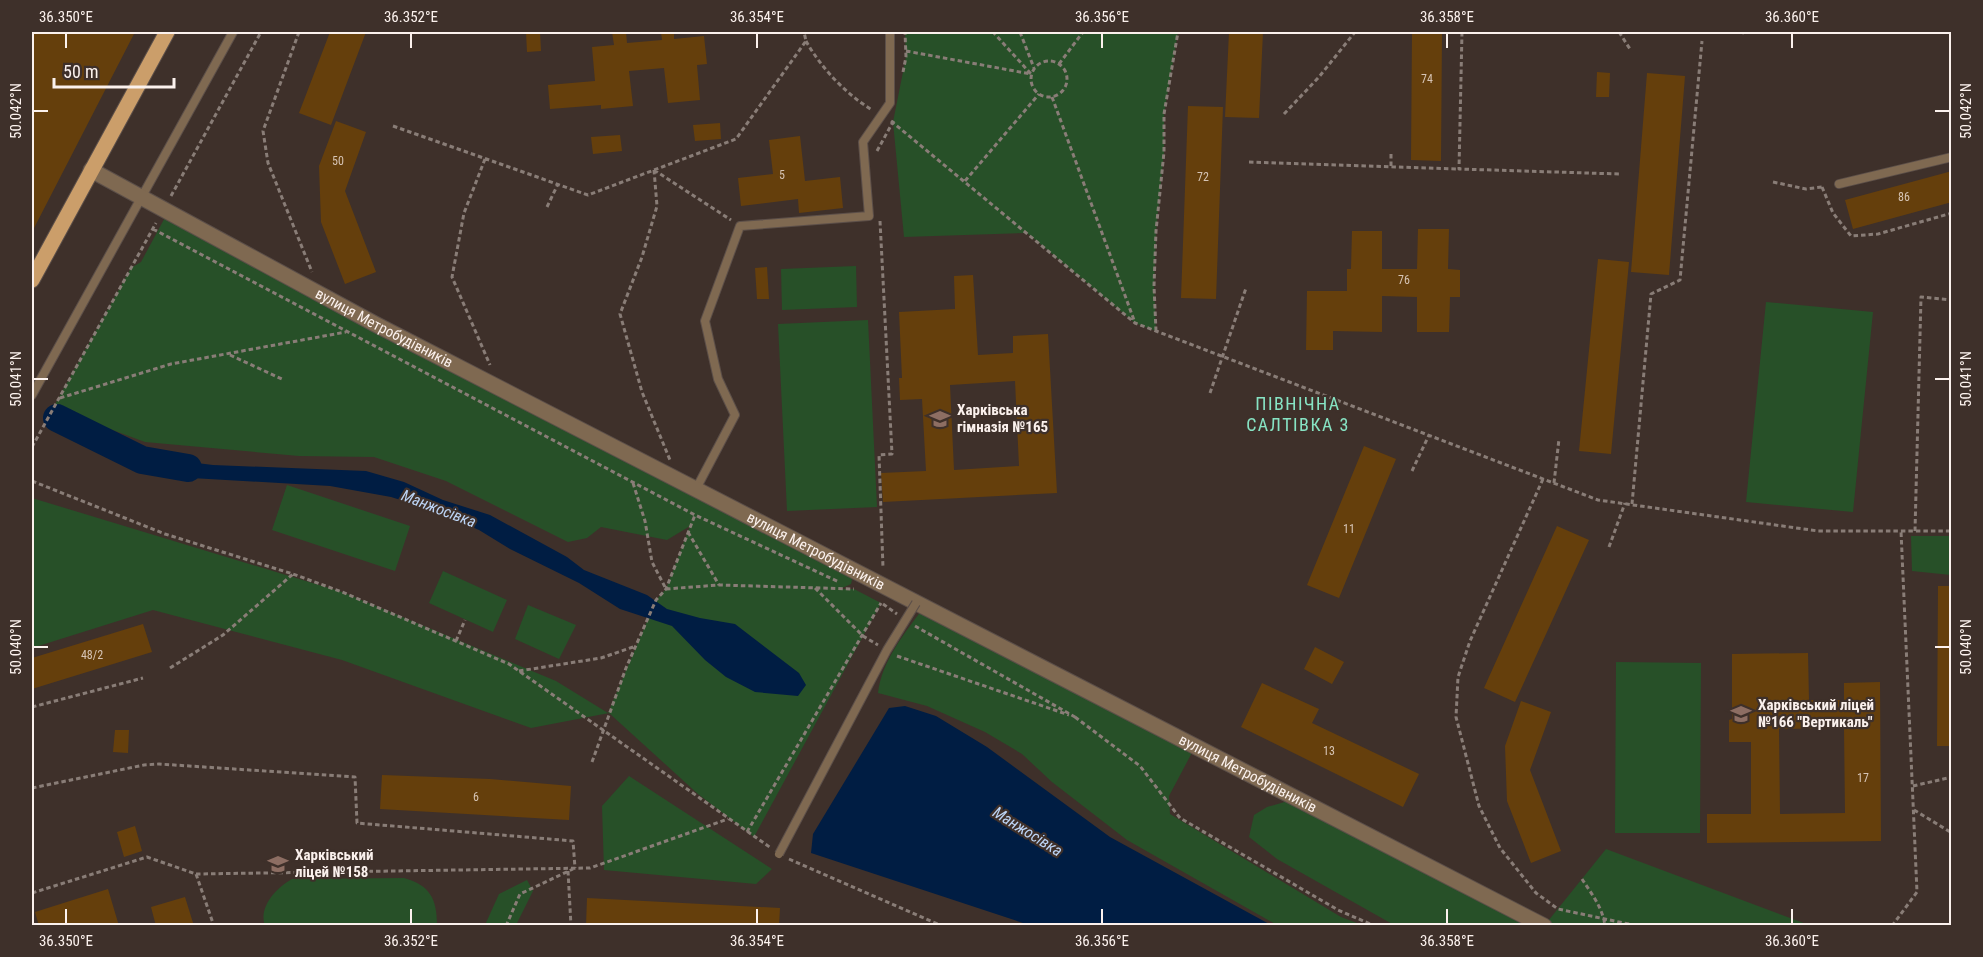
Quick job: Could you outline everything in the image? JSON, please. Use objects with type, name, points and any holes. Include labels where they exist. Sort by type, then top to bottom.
[{"type":"main road","points":[[32,280],[167,32]]},
{"type":"street","name":"вулиця Метробудівників","points":[[91,170],[500,389],[1544,926]]},
{"type":"lane","points":[[32,395],[233,32]]},
{"type":"lane","points":[[696,489],[735,415],[718,379],[705,321],[740,226],[869,216],[863,142],[890,103],[890,32]]},
{"type":"lane","points":[[1839,184],[1952,157]]},
{"type":"lane","points":[[779,854],[886,650],[916,603]]},
{"type":"path","points":[[32,447],[261,32]]},
{"type":"path","points":[[299,32],[263,131],[268,163],[329,322]]},
{"type":"path","points":[[804,32],[814,57],[843,87],[865,106],[893,122],[1135,323],[1598,500],[1818,531],[1952,531]]},
{"type":"path","points":[[902,79],[906,51],[905,32]]},
{"type":"path","points":[[993,32],[1031,74]]},
{"type":"path","points":[[1020,32],[1034,68]]},
{"type":"path","points":[[1059,64],[1083,32]]},
{"type":"path","points":[[1156,331],[1154,286],[1156,231],[1164,152],[1164,114],[1178,32]]},
{"type":"path","points":[[1284,114],[1319,77],[1355,32]]},
{"type":"path","points":[[1459,169],[1462,32]]},
{"type":"path","points":[[1619,32],[1630,49]]},
{"type":"path","points":[[393,126],[588,195],[736,139],[806,41]]},
{"type":"path","points":[[1632,504],[1651,294],[1680,280],[1702,41]]},
{"type":"path","points":[[906,51],[1031,74]]},
{"type":"path","points":[[1046,61],[1059,64],[1066,73],[1067,82],[1064,90],[1052,97],[1039,94],[1035,90],[1030,81],[1031,74],[1034,68],[1046,61]]},
{"type":"path","points":[[965,181],[1039,94]]},
{"type":"path","points":[[1052,97],[1135,323]]},
{"type":"path","points":[[877,161],[877,150],[893,122],[896,111]]},
{"type":"path","points":[[1391,154],[1391,166]]},
{"type":"path","points":[[485,158],[464,213],[452,277],[500,389]]},
{"type":"path","points":[[1249,162],[1619,174]]},
{"type":"path","points":[[654,170],[740,226]]},
{"type":"path","points":[[654,170],[657,206],[642,257],[620,314],[642,392],[679,481]]},
{"type":"path","points":[[1773,182],[1806,189],[1839,184]]},
{"type":"path","points":[[547,207],[558,184]]},
{"type":"path","points":[[1822,187],[1833,213],[1851,236],[1878,234],[1952,213]]},
{"type":"path","points":[[880,217],[892,454],[879,455],[883,570]]},
{"type":"path","points":[[153,229],[695,515],[863,594]]},
{"type":"path","points":[[1210,393],[1246,288]]},
{"type":"path","points":[[1915,531],[1921,297],[1952,300]]},
{"type":"path","points":[[59,398],[171,364],[348,332]]},
{"type":"path","points":[[228,354],[284,380]]},
{"type":"path","points":[[1412,471],[1429,435]]},
{"type":"path","points":[[1554,483],[1559,439]]},
{"type":"path","points":[[1543,479],[1470,642],[1458,677],[1456,717],[1479,806],[1500,848],[1536,893],[1558,909],[1638,926]]},
{"type":"path","points":[[32,481],[165,534],[293,574],[353,597],[509,664],[779,854],[942,926]]},
{"type":"path","points":[[633,483],[645,521],[652,562],[666,589]]},
{"type":"path","points":[[1609,547],[1625,503]]},
{"type":"path","points":[[592,762],[636,646],[656,600],[666,589],[695,515]]},
{"type":"path","points":[[688,531],[719,585]]},
{"type":"path","points":[[1892,926],[1917,892],[1901,531]]},
{"type":"path","points":[[170,668],[223,635],[293,574]]},
{"type":"path","points":[[666,589],[719,585],[854,589]]},
{"type":"path","points":[[815,588],[862,636],[899,658],[1075,717]]},
{"type":"path","points":[[747,832],[881,603],[905,620],[1075,717],[1140,766],[1180,818],[1338,910],[1375,926]]},
{"type":"path","points":[[456,641],[465,620]]},
{"type":"path","points":[[519,671],[602,658],[636,646]]},
{"type":"path","points":[[32,708],[143,678]]},
{"type":"path","points":[[32,788],[144,765],[159,764],[355,777],[357,823],[573,841],[575,868]]},
{"type":"path","points":[[1913,786],[1952,777]]},
{"type":"path","points":[[1914,810],[1952,833]]},
{"type":"path","points":[[32,893],[147,856],[196,874],[590,868],[728,819]]},
{"type":"path","points":[[506,926],[520,894],[575,868]]},
{"type":"path","points":[[568,871],[570,926]]},
{"type":"path","points":[[196,874],[214,926]]},
{"type":"path","points":[[1582,879],[1597,902],[1605,926]]},
{"type":"green space","points":[[905,32],[1178,32],[1164,114],[1164,152],[1156,231],[1154,286],[1156,331],[1135,323],[1027,233],[904,237],[893,122],[906,57]]},
{"type":"green space","points":[[169,210],[854,571],[851,584],[840,589],[854,589],[881,603],[754,837],[698,794],[609,713],[531,728],[342,660],[153,610],[32,648],[32,498],[342,592],[556,681],[608,713],[656,600],[666,589],[690,526],[667,540],[601,527],[587,538],[568,542],[446,481],[374,457],[299,456],[145,442],[53,408],[131,268],[141,262]]},
{"type":"green space","points":[[856,266],[857,307],[782,310],[781,269]]},
{"type":"green space","points":[[1766,302],[1873,312],[1853,512],[1746,502]]},
{"type":"green space","points":[[868,320],[877,507],[787,511],[778,324]]},
{"type":"green space","points":[[287,485],[410,526],[395,571],[272,530]]},
{"type":"green space","points":[[1911,536],[1951,536],[1951,575],[1912,571]]},
{"type":"green space","points":[[443,571],[507,600],[493,632],[429,603]]},
{"type":"green space","points":[[528,605],[576,625],[559,659],[515,639]]},
{"type":"green space","points":[[924,607],[1195,747],[1169,796],[1170,814],[1341,917],[1362,925],[1277,925],[1127,840],[1052,782],[1022,754],[985,732],[927,706],[878,693],[889,658]]},
{"type":"green space","points":[[1616,662],[1701,663],[1700,833],[1615,833]]},
{"type":"green space","points":[[629,776],[772,869],[756,884],[604,870],[602,806]]},
{"type":"green space","points":[[1288,801],[1531,925],[1394,925],[1277,859],[1249,837],[1254,815],[1267,807]]},
{"type":"green space","points":[[1606,849],[1809,925],[1544,926]]},
{"type":"green space","points":[[404,878],[420,885],[430,894],[436,908],[437,925],[265,926],[264,912],[270,898],[292,879]]},
{"type":"green space","points":[[527,880],[533,891],[516,925],[485,925],[499,894]]},
{"type":"water","points":[[149,457],[213,465],[366,471],[404,482],[443,500],[490,515],[567,557],[584,570],[647,595],[667,609],[735,624],[799,673],[806,685],[798,696],[755,692],[726,677],[705,660],[672,626],[620,609],[579,583],[510,549],[479,530],[436,511],[391,497],[330,486],[157,476]]},
{"type":"water","points":[[905,706],[936,716],[987,747],[1110,837],[1271,925],[1029,925],[811,853],[813,834],[889,708]]},
{"type":"building","points":[[32,32],[135,32],[32,232]]},
{"type":"building","points":[[330,32],[366,32],[331,125],[299,113]]},
{"type":"building","points":[[526,32],[540,32],[541,51],[527,52]]},
{"type":"building","points":[[612,32],[626,32],[627,43],[662,40],[661,32],[674,32],[674,39],[704,36],[707,64],[697,65],[700,100],[668,103],[664,68],[629,71],[633,106],[601,109],[601,105],[550,109],[548,85],[595,81],[592,47],[614,45]]},
{"type":"building","points":[[1229,32],[1263,32],[1259,118],[1225,117]]},
{"type":"building","points":[[1412,32],[1442,32],[1441,161],[1411,160]]},
{"type":"building","points":[[1597,72],[1610,73],[1609,97],[1596,97]]},
{"type":"building","points":[[1647,73],[1685,76],[1669,275],[1631,272]]},
{"type":"building","points":[[1188,106],[1223,107],[1216,299],[1181,298]]},
{"type":"building","points":[[336,121],[366,132],[345,191],[376,272],[345,284],[321,222],[319,166]]},
{"type":"building","points":[[720,123],[721,139],[695,141],[693,125]]},
{"type":"building","points":[[620,135],[622,151],[593,154],[591,137]]},
{"type":"building","points":[[800,136],[805,181],[840,177],[843,208],[799,213],[798,199],[741,206],[738,178],[773,174],[769,140]]},
{"type":"building","points":[[1952,171],[1952,202],[1853,229],[1845,200]]},
{"type":"building","points":[[1418,229],[1449,229],[1448,269],[1460,270],[1460,297],[1450,297],[1449,332],[1417,332],[1417,297],[1382,296],[1382,332],[1333,331],[1333,350],[1306,350],[1307,291],[1347,291],[1347,269],[1351,269],[1352,231],[1382,231],[1382,269],[1417,269]]},
{"type":"building","points":[[1598,259],[1629,262],[1611,454],[1579,451]]},
{"type":"building","points":[[767,267],[769,299],[757,299],[755,268]]},
{"type":"building","points":[[973,275],[978,355],[1013,353],[1013,336],[1048,334],[1057,493],[883,502],[881,473],[926,471],[922,399],[900,400],[899,378],[902,378],[899,312],[955,309],[954,276]],"holes":[[[1015,381],[1019,466],[954,470],[950,385]]]},
{"type":"building","points":[[1364,446],[1396,459],[1339,598],[1307,585]]},
{"type":"building","points":[[1557,526],[1589,540],[1515,702],[1484,688]]},
{"type":"building","points":[[1938,586],[1952,586],[1952,746],[1937,746]]},
{"type":"building","points":[[143,624],[152,652],[32,689],[32,658]]},
{"type":"building","points":[[1315,647],[1344,662],[1332,684],[1304,669]]},
{"type":"building","points":[[1808,653],[1809,700],[1844,700],[1844,683],[1880,682],[1881,841],[1707,843],[1707,814],[1751,814],[1751,742],[1729,742],[1729,720],[1732,719],[1732,654]],"holes":[[[1844,728],[1845,813],[1780,814],[1779,729]]]},
{"type":"building","points":[[1262,683],[1319,709],[1312,723],[1419,774],[1403,807],[1241,727]]},
{"type":"building","points":[[1521,701],[1551,712],[1530,770],[1561,851],[1531,863],[1507,801],[1505,746]]},
{"type":"building","points":[[115,730],[129,730],[128,753],[113,752]]},
{"type":"building","points":[[382,775],[490,779],[571,786],[569,820],[380,809]]},
{"type":"building","points":[[135,826],[142,851],[124,857],[117,832]]},
{"type":"building","points":[[108,889],[119,926],[39,926],[35,912]]},
{"type":"building","points":[[185,897],[194,926],[156,926],[151,907]]},
{"type":"building","points":[[587,898],[780,908],[779,926],[586,926]]},
{"type":"waterway","name":"Манжосівка","points":[[57,418],[142,460],[188,468]]},
{"type":"place","name":"Харківська гімназія №165","points":[[940,419]]},
{"type":"place","name":"Харківський ліцей №166 \"Вертикаль\"","points":[[1741,714]]},
{"type":"place","name":"Харківський ліцей №158","points":[[278,864]]},
{"type":"district","name":"ПІВНІЧНА САЛТІВКА 3","points":[[1298,414]]}]
